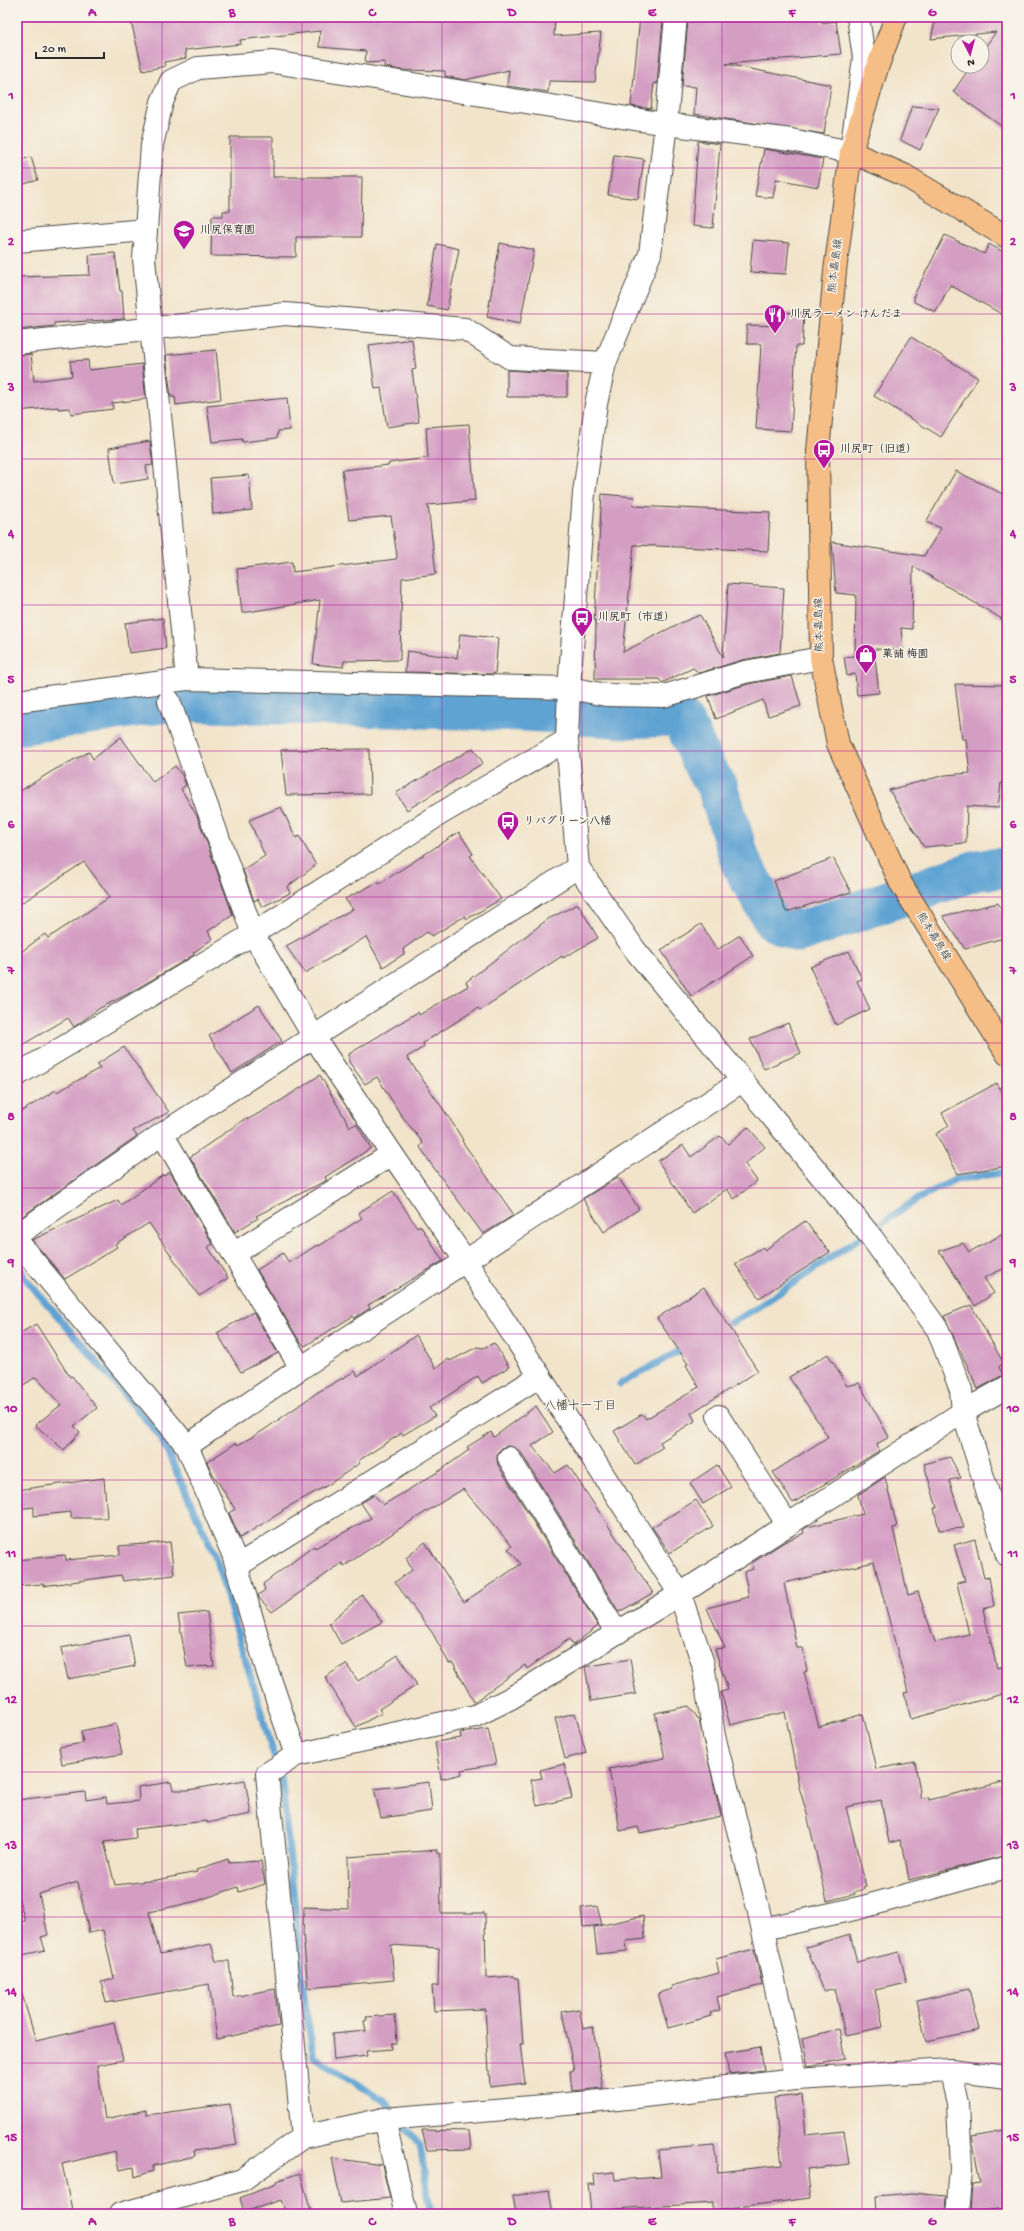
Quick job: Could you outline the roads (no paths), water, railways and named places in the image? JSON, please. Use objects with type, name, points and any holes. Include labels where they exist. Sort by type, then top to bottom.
[{"type":"main road","name":"熊本嘉島線","points":[[896,17],[878,66],[851,152],[835,271],[818,451],[821,658],[838,744],[900,882],[918,914],[1007,1054]]},
{"type":"main road","points":[[851,152],[904,174],[1007,237]]},
{"type":"street","points":[[676,17],[666,124],[650,254],[605,363],[596,404],[584,493],[567,740],[578,867],[635,950],[742,1082],[872,1238],[938,1330],[961,1390],[963,1412],[1007,1555]]},
{"type":"street","points":[[188,679],[144,259],[152,145],[162,102],[170,82],[198,68],[273,62],[666,124],[792,140],[851,152],[864,58],[858,17]]},
{"type":"street","points":[[17,241],[146,230]]},
{"type":"street","points":[[17,343],[285,314],[464,329],[510,358],[605,363]]},
{"type":"street","points":[[17,701],[188,679],[569,697],[606,695],[664,696],[745,672],[821,658]]},
{"type":"street","points":[[169,702],[253,934],[314,1037],[465,1260],[680,1594],[704,1664],[714,1736],[763,1929],[796,2079]]},
{"type":"street","points":[[17,1075],[253,934],[440,814],[567,740]]},
{"type":"street","points":[[17,1235],[162,1134],[578,867]]},
{"type":"street","points":[[187,1446],[301,1368],[465,1260],[742,1082]]},
{"type":"street","points":[[162,1134],[301,1368]]},
{"type":"street","points":[[233,1254],[392,1154]]},
{"type":"street","points":[[17,1241],[187,1446],[237,1566],[268,1673],[296,1756]]},
{"type":"street","points":[[237,1566],[540,1376]]},
{"type":"street","points":[[303,2137],[267,1774],[296,1756],[475,1716],[511,1698],[680,1594],[963,1412],[1007,1387]]},
{"type":"street","points":[[718,1416],[788,1525]]},
{"type":"street","points":[[509,1458],[617,1633]]},
{"type":"street","points":[[763,1929],[863,1907],[1007,1867]]},
{"type":"street","points":[[120,2214],[242,2180],[303,2137],[384,2119],[591,2102],[796,2079],[950,2070],[1007,2077]]},
{"type":"street","points":[[950,2070],[958,2103],[961,2170],[957,2214]]},
{"type":"street","points":[[384,2119],[406,2214]]},
{"type":"waterway","points":[[17,725],[174,701],[526,711],[627,718],[679,716],[686,726],[706,770],[717,786],[741,863],[774,921],[799,932],[977,870],[1007,868]]},
{"type":"waterway","points":[[720,1329],[755,1309],[916,1200],[954,1180],[1007,1172]]},
{"type":"waterway","points":[[17,1265],[21,1269],[24,1277],[160,1436],[215,1556],[282,1783],[305,2005],[314,2057],[384,2100],[420,2145],[431,2214]]},
{"type":"waterway","points":[[620,1384],[688,1346]]},
{"type":"place","name":"川尻保育園","points":[[184,250]]},
{"type":"place","name":"川尻ラーメン けんだま","points":[[775,334]]},
{"type":"place","name":"川尻町（旧道）","points":[[824,470]]},
{"type":"place","name":"川尻町（市道）","points":[[582,638]]},
{"type":"place","name":"菓舗 梅園","points":[[866,674]]},
{"type":"place","name":"リバグリーン八幡","points":[[508,842]]},
{"type":"district","name":"八幡十一丁目","points":[[580,1407]]}]
